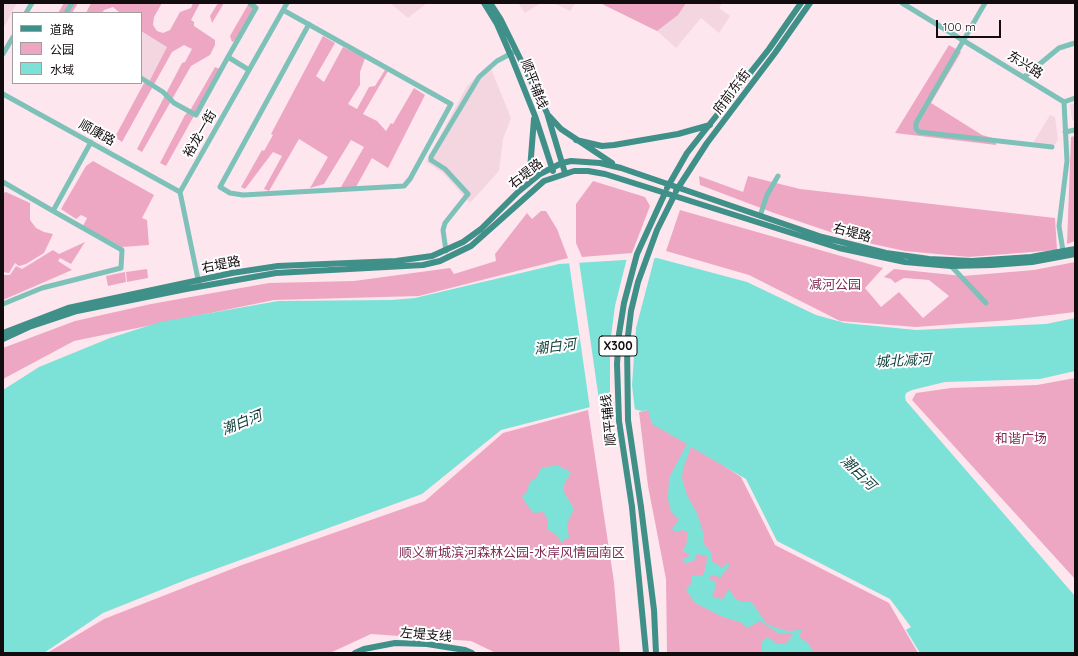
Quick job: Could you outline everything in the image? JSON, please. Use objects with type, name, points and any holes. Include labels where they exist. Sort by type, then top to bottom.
[{"type":"main road","name":"顺平辅线","points":[[484,3],[547,113],[565,173]]},
{"type":"main road","name":"顺平辅线","points":[[490,3],[513,53],[551,168],[555,176]]},
{"type":"main road","name":"府前东街","points":[[665,193],[687,153],[769,49],[801,3]]},
{"type":"main road","name":"府前东街","points":[[674,196],[707,143],[775,53],[810,3]]},
{"type":"main road","points":[[547,113],[561,129],[599,156],[621,168]]},
{"type":"main road","points":[[529,182],[535,116]]},
{"type":"main road","points":[[576,140],[602,146],[614,145],[678,134],[710,124]]},
{"type":"main road","name":"右堤路","points":[[3,339],[29,327],[77,311],[278,266],[396,261],[418,258],[446,250],[463,242],[481,229],[529,182],[562,163],[587,161],[621,168],[844,243],[909,257],[972,261],[1031,256],[1075,249]]},
{"type":"main road","name":"右堤路","points":[[3,333],[68,308],[199,283],[276,273],[423,265],[440,261],[471,246],[544,181],[565,173],[588,170],[839,248],[905,262],[951,266],[1032,262],[1075,254]]},
{"type":"main road","name":"顺平辅线","points":[[646,653],[632,507],[619,421],[617,364],[619,334],[624,303],[637,254],[665,193]]},
{"type":"main road","name":"顺平辅线","points":[[656,653],[654,610],[628,420],[627,344],[631,311],[640,276],[657,230],[674,196]]},
{"type":"main road","name":"左堤支线","points":[[355,653],[364,649],[395,643],[433,645],[465,650],[472,653]]},
{"type":"street","points":[[27,12],[32,3]]},
{"type":"street","points":[[67,12],[72,3]]},
{"type":"street","points":[[142,79],[163,92],[174,103],[196,115],[256,8],[250,3]]},
{"type":"street","name":"裕龙一街","points":[[180,192],[287,3]]},
{"type":"street","name":"东兴路","points":[[902,3],[1064,102]]},
{"type":"street","points":[[985,3],[916,123],[916,129],[919,132],[1052,147]]},
{"type":"street","points":[[283,10],[309,24],[451,104],[410,179],[404,186],[243,195],[230,193],[220,187],[309,24]]},
{"type":"street","points":[[3,54],[12,39]]},
{"type":"street","points":[[1024,77],[1059,48],[1075,43]]},
{"type":"street","points":[[446,250],[443,230],[445,223],[468,194],[445,169],[431,160],[431,157],[479,77],[497,62],[513,53]]},
{"type":"street","points":[[228,57],[250,70]]},
{"type":"street","name":"顺康路","points":[[3,94],[180,192]]},
{"type":"street","points":[[1063,251],[1059,226],[1067,161],[1064,102],[1075,98]]},
{"type":"street","points":[[1065,132],[1075,130]]},
{"type":"street","points":[[53,211],[91,142]]},
{"type":"street","points":[[760,216],[766,195],[778,176]]},
{"type":"street","points":[[3,182],[122,250],[121,268],[42,288],[3,304]]},
{"type":"street","points":[[180,192],[199,283]]},
{"type":"street","points":[[951,266],[986,303]]},
{"type":"shaded area","points":[[3,3],[17,3],[12,12],[3,29]]},
{"type":"shaded area","points":[[390,3],[427,3],[408,18]]},
{"type":"shaded area","points":[[518,3],[541,3],[525,13]]},
{"type":"shaded area","points":[[553,3],[576,3],[570,11]]},
{"type":"shaded area","points":[[600,3],[722,3],[719,8],[730,16],[719,33],[701,18],[676,48],[657,31]]},
{"type":"shaded area","points":[[142,32],[168,47],[150,81],[142,77]]},
{"type":"shaded area","points":[[489,64],[511,118],[503,139],[499,171],[470,203],[443,173],[426,162],[467,86]]},
{"type":"shaded area","points":[[1075,103],[1075,122],[1072,119],[1070,105]]},
{"type":"shaded area","points":[[1050,115],[1055,117],[1058,139],[1054,146],[1033,143]]},
{"type":"green space","points":[[64,3],[78,3],[73,12],[59,12]]},
{"type":"green space","points":[[91,3],[162,3],[154,17],[153,25],[157,31],[163,33],[170,30],[180,12],[191,8],[193,3],[200,3],[191,20],[194,22],[194,26],[215,40],[215,45],[210,55],[191,66],[142,152],[137,149],[182,63],[185,62],[192,49],[184,45],[172,52],[122,142],[115,137],[144,83],[148,84],[167,47],[142,32],[142,12],[119,12],[113,7],[104,10],[103,12],[86,12]]},
{"type":"green space","points":[[218,3],[224,3],[212,23],[210,16]]},
{"type":"green space","points":[[249,3],[257,3],[237,40],[232,42],[230,36]]},
{"type":"green space","points":[[600,3],[686,3],[678,15],[657,31]]},
{"type":"green space","points":[[323,36],[335,43],[316,76],[324,82],[343,47],[365,58],[360,72],[360,85],[348,104],[357,109],[369,87],[375,86],[385,70],[388,71],[363,114],[377,121],[386,131],[391,123],[393,124],[414,88],[425,95],[388,168],[372,158],[356,187],[341,187],[364,147],[351,140],[324,184],[310,188],[328,157],[299,139],[269,191],[264,189],[282,156],[273,152],[245,189],[241,187],[262,150],[264,151],[273,135],[271,134]]},
{"type":"green space","points":[[949,45],[961,52],[931,103],[982,135],[996,139],[996,145],[895,133]]},
{"type":"green space","points":[[215,67],[220,69],[166,166],[160,163],[185,115],[191,109]]},
{"type":"green space","points":[[1075,136],[1075,241],[1067,244],[1071,137]]},
{"type":"green space","points":[[93,161],[154,195],[142,218],[147,220],[149,245],[122,247],[83,226],[87,218],[81,215],[76,219],[61,209],[86,166]]},
{"type":"green space","points":[[699,176],[743,192],[748,176],[800,189],[1055,218],[1057,250],[969,257],[905,251],[854,240],[774,213],[700,185]]},
{"type":"green space","points":[[593,181],[645,197],[650,206],[632,253],[582,257],[576,243],[576,204]]},
{"type":"green space","points":[[6,192],[30,203],[30,220],[36,228],[53,234],[44,253],[26,264],[19,266],[15,263],[9,273],[3,272],[3,193]]},
{"type":"green space","name":"减河公园","points":[[680,210],[883,268],[865,288],[881,307],[899,292],[923,318],[949,296],[929,280],[904,278],[895,283],[891,279],[884,277],[894,269],[963,276],[1034,270],[1075,262],[1075,312],[1010,320],[916,327],[840,321],[749,275],[666,251]]},
{"type":"green space","points":[[541,211],[546,211],[557,229],[568,258],[419,296],[274,300],[74,341],[3,379],[3,348],[75,321],[151,304],[269,283],[354,281],[450,268],[454,274],[496,261],[495,254],[527,213],[532,219]]},
{"type":"green space","points":[[85,242],[71,264],[60,258],[58,261],[72,270],[3,300],[3,275],[10,275],[16,266],[22,269],[53,250],[59,254]]},
{"type":"green space","points":[[147,269],[148,278],[127,282],[126,272]]},
{"type":"green space","points":[[125,272],[126,282],[108,286],[106,276]]},
{"type":"green space","name":"和谐广场","points":[[1075,378],[1075,579],[912,400],[916,393],[951,388],[1037,385]]},
{"type":"green space","name":"顺义新城滨河森林公园-水岸风情园南区","points":[[588,410],[614,582],[620,653],[496,653],[471,641],[371,634],[330,653],[47,653],[104,619],[242,565],[425,501],[503,433]]},
{"type":"green space","points":[[648,410],[700,450],[741,477],[775,545],[889,603],[918,653],[667,653],[666,579],[648,486],[639,412]]},
{"type":"water","points":[[657,258],[747,282],[816,315],[845,323],[916,330],[1046,324],[1075,318],[1075,371],[1040,379],[945,382],[912,390],[906,393],[905,397],[906,401],[1075,596],[1075,653],[920,653],[906,630],[911,627],[890,599],[777,541],[746,479],[691,447],[683,469],[682,478],[687,495],[697,513],[704,535],[704,544],[712,553],[712,561],[722,568],[728,563],[730,565],[719,579],[717,575],[712,575],[710,577],[710,580],[716,581],[716,587],[712,596],[721,599],[724,598],[728,589],[736,599],[742,602],[751,601],[766,623],[771,626],[787,631],[802,630],[799,637],[808,643],[814,653],[762,653],[761,642],[768,637],[777,644],[785,644],[793,633],[778,633],[760,621],[747,628],[740,622],[723,617],[695,603],[686,590],[692,582],[692,576],[703,575],[707,556],[697,554],[694,561],[683,562],[685,557],[688,558],[689,554],[683,551],[683,548],[686,546],[688,533],[683,530],[676,532],[672,529],[679,519],[671,512],[668,499],[669,478],[687,444],[652,424],[648,410],[642,411],[606,403],[501,430],[422,494],[188,579],[103,613],[44,653],[3,653],[3,390],[39,367],[110,338],[160,322],[278,301],[392,300],[415,298],[559,264]]},
{"type":"water","points":[[557,465],[571,472],[564,485],[564,492],[574,509],[567,524],[569,538],[565,539],[562,543],[557,536],[548,529],[547,518],[543,512],[533,513],[522,497],[528,490],[529,483],[537,477],[541,468]]},
{"type":"pier","points":[[655,256],[636,328],[632,385],[635,411],[610,406],[610,344],[615,306],[627,258]]},
{"type":"pier","points":[[579,261],[600,407],[590,409],[569,262]]},
{"type":"water label","name":"潮白河","points":[[555,347]]},
{"type":"water label","name":"城北减河","points":[[903,361]]},
{"type":"water label","name":"潮白河","points":[[242,423]]},
{"type":"water label","name":"潮白河","points":[[858,473]]}]
